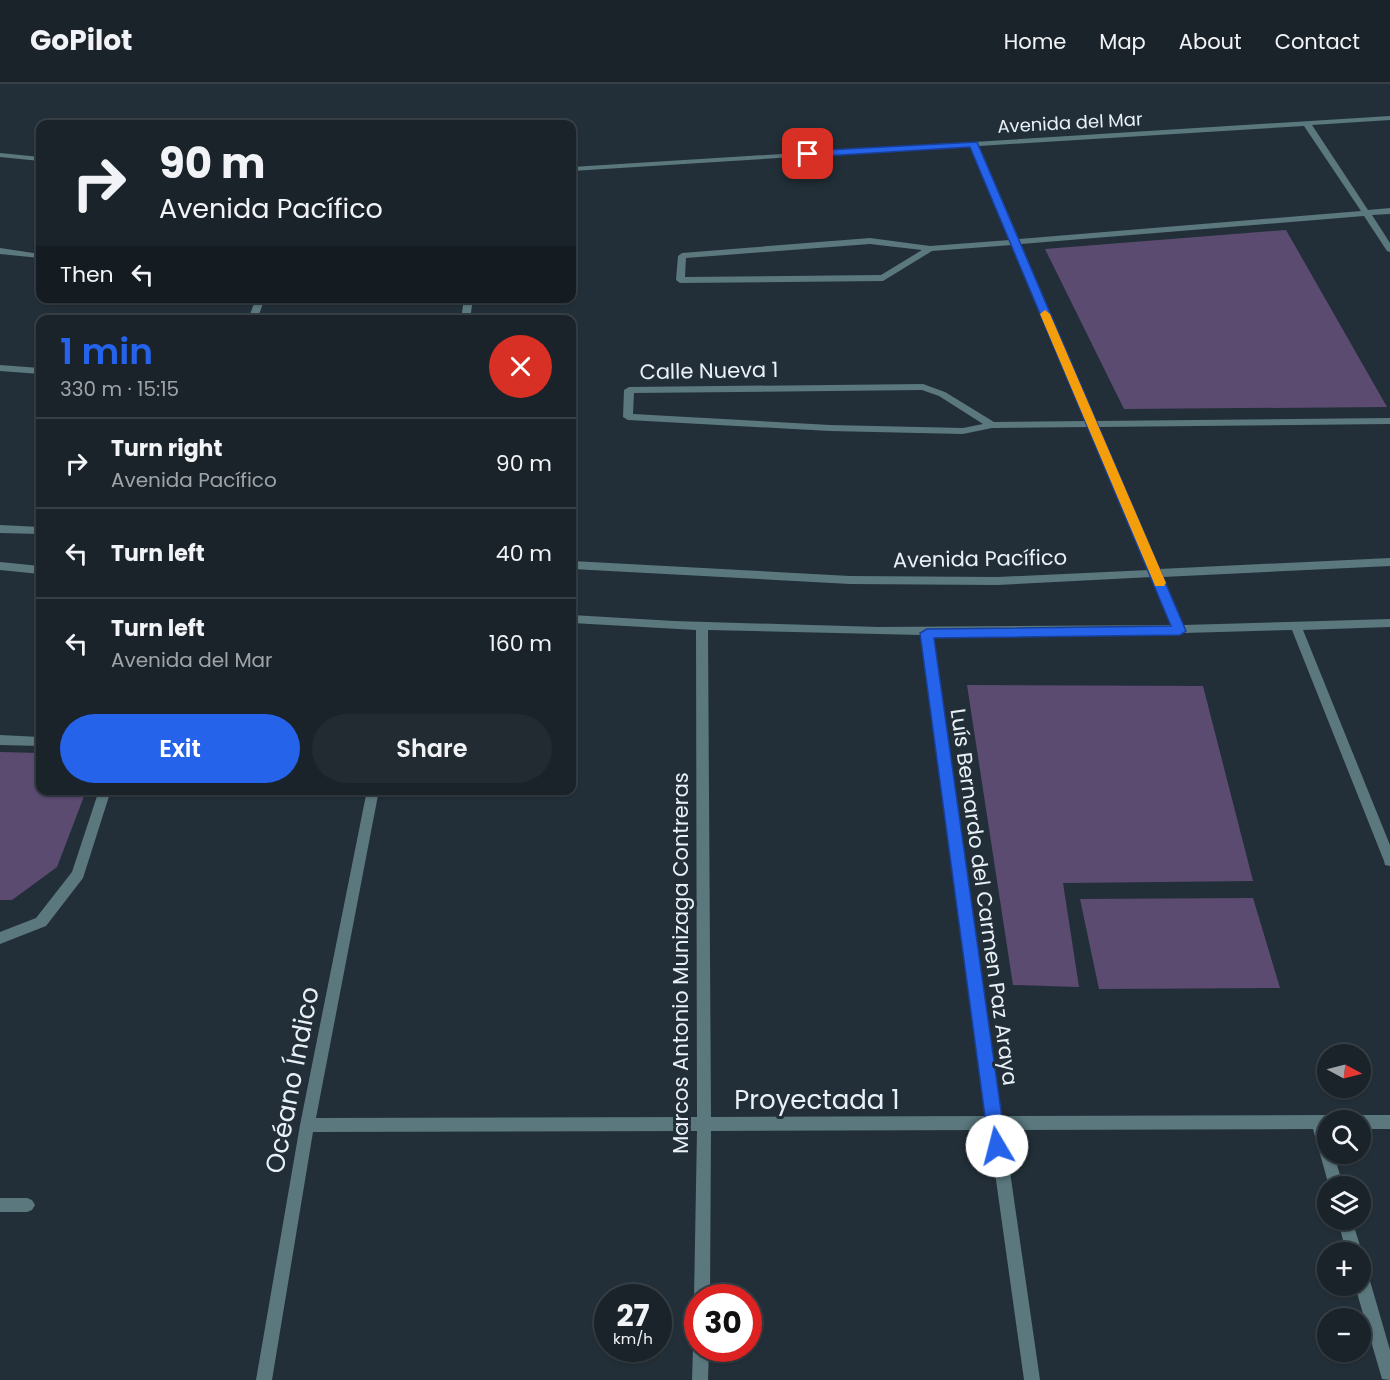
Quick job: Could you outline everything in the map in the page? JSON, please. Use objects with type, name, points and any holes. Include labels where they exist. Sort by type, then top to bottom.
[{"type":"street","name":"Avenida del Mar","points":[[576,169],[1390,118]]},
{"type":"street","points":[[1307,124],[1390,249]]},
{"type":"street","points":[[974,144],[1013,241],[1180,631]]},
{"type":"street","points":[[0,155],[36,159]]},
{"type":"street","points":[[930,249],[884,278],[680,280],[682,256],[870,241],[930,249],[1390,211]]},
{"type":"street","points":[[0,251],[36,256]]},
{"type":"street","points":[[0,368],[36,371]]},
{"type":"street","name":"Calle Nueva 1","points":[[992,425],[942,394],[923,387],[629,390],[628,417],[841,428],[963,430],[992,425],[1390,421]]},
{"type":"street","points":[[0,529],[36,531]]},
{"type":"street","name":"Avenida Pacífico","points":[[576,565],[850,580],[997,580],[1390,562]]},
{"type":"street","points":[[0,566],[36,570]]},
{"type":"street","points":[[576,619],[702,627],[927,633],[1180,631],[1390,623]]},
{"type":"street","points":[[1296,626],[1390,861]]},
{"type":"street","name":"Marcos Antonio Munizaga Contreras","points":[[702,627],[704,1124],[702,1284]]},
{"type":"street","name":"Luís Bernardo del Carmen Paz Araya","points":[[927,633],[994,1123],[1032,1380]]},
{"type":"street","points":[[0,740],[36,742]]},
{"type":"street","points":[[0,938],[41,922],[78,874],[103,795]]},
{"type":"street","name":"Océano Índico","points":[[264,1380],[307,1125],[372,795]]},
{"type":"street","name":"Proyectada 1","points":[[307,1125],[1317,1122]]},
{"type":"street","points":[[1371,1122],[1390,1122]]},
{"type":"street","points":[[0,1205],[27,1204]]},
{"type":"street","points":[[1366,1296],[1390,1379]]},
{"type":"street","points":[[700,1380],[701,1362]]},
{"type":"shaded area","points":[[1286,230],[1387,407],[1124,409],[1045,249]]},
{"type":"shaded area","points":[[967,685],[1203,686],[1253,881],[1063,883],[1079,987],[1013,985]]},
{"type":"shaded area","points":[[0,752],[36,753],[36,795],[84,795],[57,867],[12,900],[0,900]]},
{"type":"shaded area","points":[[1253,898],[1280,988],[1099,989],[1080,899]]},
{"type":"slow traffic","points":[[1045,314],[1160,583]]},
{"type":"route","points":[[808,154],[974,144],[1013,241],[1180,631],[927,633],[997,1146]]}]
